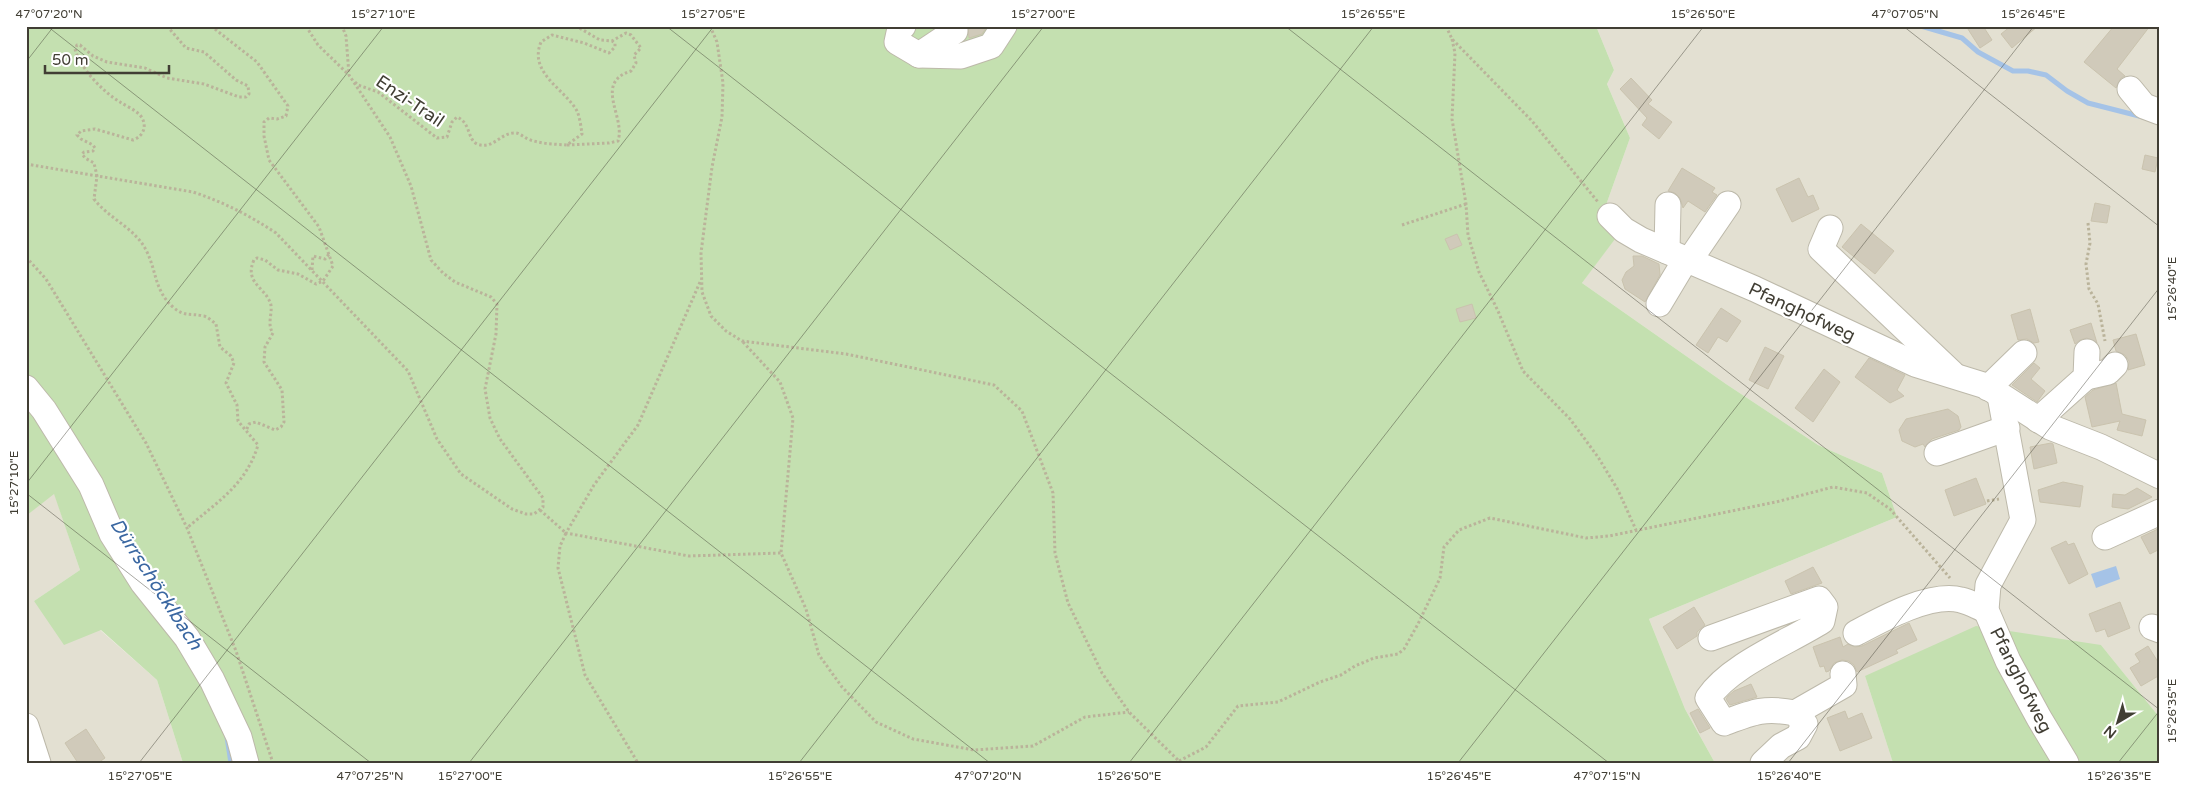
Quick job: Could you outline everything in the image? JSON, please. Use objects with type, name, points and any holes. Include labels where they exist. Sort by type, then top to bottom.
[{"type":"street","points":[[903,26],[900,28],[897,42],[919,56],[961,56],[991,46],[1004,26]]},
{"type":"street","points":[[919,56],[956,31]]},
{"type":"street","points":[[2130,90],[2144,106],[2160,112]]},
{"type":"street","points":[[1659,304],[1681,257],[1728,204]]},
{"type":"street","points":[[1668,205],[1681,257]]},
{"type":"street","name":"Pfanghofweg","points":[[1610,216],[1624,230],[1641,240],[1915,364],[1955,376],[1994,392],[2038,420],[2101,447],[2160,476]]},
{"type":"street","points":[[1830,228],[1821,249],[1955,376]]},
{"type":"street","points":[[1994,392],[2024,354]]},
{"type":"street","points":[[2038,420],[2086,377],[2108,372],[2103,356]]},
{"type":"street","points":[[26,388],[44,410],[91,485],[112,534],[143,583],[187,638],[212,680],[239,737],[246,763]]},
{"type":"street","name":"Pfanghofweg","points":[[1994,392],[2007,428],[2023,520],[1988,585],[1979,607],[2066,763]]},
{"type":"street","points":[[1937,453],[2007,428]]},
{"type":"street","points":[[2105,537],[2160,512]]},
{"type":"street","points":[[1711,638],[1819,599],[1824,607],[1822,621],[1748,664],[1715,688],[1708,698],[1724,723],[1759,710],[1778,709],[1795,713],[1805,724],[1798,737],[1781,746],[1763,763]]},
{"type":"street","points":[[1856,633],[1896,612],[1937,600],[1960,599],[1979,607]]},
{"type":"street","points":[[1795,713],[1844,685],[1843,674]]},
{"type":"street","points":[[26,726],[38,763]]},
{"type":"path","points":[[167,26],[186,48],[204,52],[236,80],[248,86],[249,94],[246,97],[239,97],[204,84],[166,78],[145,68],[113,64],[93,56],[80,45],[77,45],[75,49],[82,66],[112,97],[140,115],[144,125],[144,133],[139,138],[133,140],[95,129],[78,133],[81,140],[90,143],[95,148],[94,151],[82,154],[94,164],[96,176],[94,199],[100,208],[115,217],[140,240],[147,252],[162,296],[182,313],[192,316],[204,316],[216,324],[220,347],[231,356],[234,363],[226,383],[236,405],[238,421],[258,445],[253,463],[243,479],[187,528]]},
{"type":"path","points":[[211,26],[257,62],[288,106],[286,116],[277,119],[269,118],[264,122],[264,136],[269,160],[319,227],[330,253],[332,266],[323,281],[316,284],[298,274],[278,270],[265,260],[257,258],[254,260],[251,272],[257,287],[267,295],[272,305],[270,313],[271,330],[273,333],[265,347],[264,362],[282,390],[284,422],[281,427],[275,430],[256,422],[248,424],[246,431]]},
{"type":"path","name":"Enzi-Trail","points":[[306,26],[318,45],[331,55],[358,85],[378,92],[438,138],[446,137],[456,117],[466,123],[473,141],[486,146],[512,132],[532,140],[567,145]]},
{"type":"path","points":[[26,164],[193,192],[218,200],[251,216],[276,233],[408,371],[437,439],[461,474],[512,509],[526,514],[534,514],[543,506],[543,498],[500,439],[490,418],[485,389],[496,334],[497,304],[491,297],[455,282],[431,260],[411,186],[390,137],[349,75],[346,36],[342,26]]},
{"type":"path","points":[[567,145],[618,141],[620,132],[613,108],[612,88],[621,74],[631,71],[636,63],[634,55],[641,48],[632,35],[626,33],[612,41],[600,40],[576,26]]},
{"type":"path","points":[[710,26],[717,42],[722,74],[722,117],[712,167],[701,253],[702,292],[711,316],[726,331],[742,341],[780,382],[794,418],[781,553],[806,609],[819,654],[842,687],[876,722],[914,740],[974,750],[1033,746],[1085,717],[1129,712]]},
{"type":"path","points":[[824,26],[850,26]]},
{"type":"path","points":[[1446,26],[1452,39],[1455,54],[1452,119],[1466,204],[1468,235],[1479,272],[1498,311],[1523,371],[1570,419],[1598,457],[1618,490],[1636,530]]},
{"type":"path","points":[[567,145],[582,134],[581,125],[576,110],[544,72],[538,56],[540,42],[552,35],[584,42],[609,53],[615,47],[612,41]]},
{"type":"path","points":[[1452,39],[1532,121],[1610,216]]},
{"type":"path","points":[[1402,225],[1466,204]]},
{"type":"path","points":[[2088,223],[2090,243],[2086,264],[2089,290],[2098,304],[2100,313],[2103,356]]},
{"type":"path","points":[[312,270],[313,256],[325,259],[330,253]]},
{"type":"path","points":[[26,257],[46,279],[146,443],[187,528],[236,651],[273,763]]},
{"type":"path","points":[[638,763],[585,674],[558,568],[560,546],[594,485],[638,425],[701,279]]},
{"type":"path","points":[[742,341],[846,354],[994,384],[1022,411],[1053,494],[1055,553],[1068,603],[1102,673],[1129,712],[1180,762],[1206,747],[1238,706],[1278,702],[1320,682],[1341,675],[1361,663],[1374,658],[1398,654],[1404,649],[1418,624],[1440,578],[1444,547],[1459,530],[1490,518],[1586,538],[1609,536],[1776,502],[1833,488],[1867,494],[1890,509],[1979,607]]},
{"type":"path","points":[[540,510],[566,533],[689,556],[781,553]]},
{"type":"shaded area","points":[[1596,26],[2160,26],[2160,718],[2101,645],[1865,676],[1893,763],[1715,763],[1685,709],[1649,619],[1897,517],[1882,473],[1818,445],[1726,384],[1582,283],[1617,235],[1601,219],[1630,138],[1607,84],[1614,70]]},
{"type":"shaded area","points":[[54,493],[80,570],[34,601],[100,630],[157,680],[183,763],[26,763],[26,516]]},
{"type":"green space","points":[[26,26],[1596,26],[1614,70],[1607,84],[1630,138],[1601,219],[1618,235],[1582,283],[1726,384],[1818,445],[1882,473],[1897,517],[1649,619],[1685,709],[1715,763],[183,763],[157,680],[101,630],[64,645],[34,601],[80,570],[54,494],[26,516]]},
{"type":"green space","points":[[1976,626],[2101,645],[2160,718],[2160,763],[1893,763],[1865,676]]},
{"type":"water","points":[[2116,566],[2120,579],[2096,588],[2091,574]]},
{"type":"building","points":[[968,26],[985,26],[986,28],[982,34],[969,38]]},
{"type":"building","points":[[1966,26],[1983,26],[1992,40],[1980,48]]},
{"type":"building","points":[[2011,26],[2038,26],[2012,48],[2001,34]]},
{"type":"building","points":[[2114,26],[2150,26],[2117,69],[2125,76],[2121,78],[2116,88],[2084,62]]},
{"type":"building","points":[[1631,78],[1652,100],[1648,104],[1672,122],[1659,139],[1642,125],[1647,118],[1620,89]]},
{"type":"building","points":[[2145,155],[2158,158],[2155,172],[2142,169]]},
{"type":"building","points":[[1682,168],[1715,188],[1712,192],[1717,195],[1705,212],[1688,201],[1683,208],[1680,198],[1675,193],[1668,191]]},
{"type":"building","points":[[1799,178],[1808,197],[1813,195],[1819,209],[1792,222],[1776,189]]},
{"type":"building","points":[[2095,203],[2110,206],[2107,223],[2091,221]]},
{"type":"building","points":[[1861,224],[1894,251],[1875,274],[1842,247]]},
{"type":"building","points":[[1457,234],[1462,245],[1450,250],[1445,239]]},
{"type":"building","points":[[1633,256],[1642,256],[1659,264],[1660,275],[1645,302],[1625,289],[1622,280],[1626,272],[1634,266]]},
{"type":"building","points":[[1472,304],[1476,318],[1460,322],[1456,309]]},
{"type":"building","points":[[1721,308],[1741,321],[1727,342],[1718,337],[1708,353],[1696,345]]},
{"type":"building","points":[[2030,309],[2039,342],[2034,343],[2027,339],[2018,340],[2011,315]]},
{"type":"building","points":[[2091,323],[2097,343],[2087,338],[2075,344],[2070,330]]},
{"type":"building","points":[[2136,334],[2145,365],[2128,370],[2129,361],[2125,355],[2116,351],[2113,340]]},
{"type":"building","points":[[1765,347],[1784,356],[1768,389],[1749,380]]},
{"type":"building","points":[[1869,358],[1905,375],[1897,390],[1904,396],[1890,403],[1855,377]]},
{"type":"building","points":[[2034,363],[2040,368],[2031,379],[2045,391],[2037,402],[2012,385]]},
{"type":"building","points":[[1824,369],[1840,382],[1813,422],[1795,408]]},
{"type":"building","points":[[2116,383],[2122,414],[2146,420],[2142,436],[2117,430],[2120,421],[2092,427],[2085,397],[2093,390]]},
{"type":"building","points":[[1948,409],[1958,416],[1961,427],[1959,430],[1932,439],[1925,447],[1923,444],[1915,447],[1902,441],[1899,430],[1906,419]]},
{"type":"building","points":[[2053,444],[2057,463],[2034,469],[2030,447]]},
{"type":"building","points":[[1976,478],[1986,504],[1954,516],[1945,490]]},
{"type":"building","points":[[2063,482],[2083,486],[2080,507],[2040,502],[2038,490]]},
{"type":"building","points":[[2137,488],[2152,497],[2128,509],[2112,507],[2113,494],[2125,495]]},
{"type":"building","points":[[2158,529],[2160,533],[2160,549],[2150,554],[2141,537]]},
{"type":"building","points":[[2066,541],[2068,545],[2074,543],[2088,574],[2069,584],[2051,548]]},
{"type":"building","points":[[1813,567],[1822,583],[1791,594],[1785,581]]},
{"type":"building","points":[[2120,602],[2130,628],[2108,637],[2105,629],[2096,632],[2089,614]]},
{"type":"building","points":[[1694,607],[1705,625],[1697,632],[1697,636],[1677,649],[1663,627]]},
{"type":"building","points":[[1909,623],[1917,640],[1896,650],[1898,653],[1857,672],[1854,665],[1849,661],[1842,660],[1834,663],[1829,671],[1826,672],[1824,666],[1820,667],[1813,647],[1840,637],[1843,647],[1848,644],[1855,647],[1862,646]]},
{"type":"building","points":[[2148,646],[2160,665],[2160,675],[2141,686],[2130,668],[2140,662],[2135,654]]},
{"type":"building","points":[[1751,684],[1757,697],[1730,705],[1726,699],[1728,696],[1734,691]]},
{"type":"building","points":[[1698,709],[1710,728],[1700,733],[1690,713]]},
{"type":"building","points":[[1845,711],[1848,719],[1862,713],[1872,738],[1840,751],[1827,718]]},
{"type":"building","points":[[86,729],[105,758],[98,763],[78,763],[65,743]]},
{"type":"waterway","points":[[1921,26],[1962,38],[1978,52],[2013,71],[2028,71],[2046,75],[2067,91],[2088,103],[2143,117]]},
{"type":"waterway","name":"Dürrschöcklbach","points":[[227,737],[231,763]]}]
